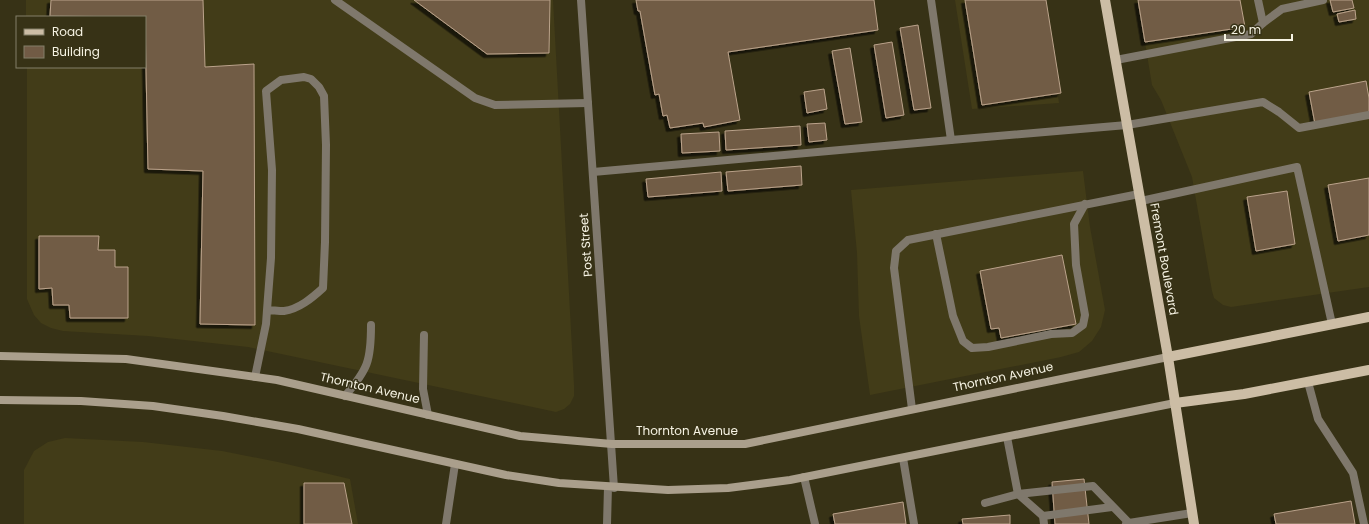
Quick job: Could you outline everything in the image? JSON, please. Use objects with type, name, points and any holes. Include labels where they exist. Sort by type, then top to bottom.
[{"type":"main road","name":"Fremont Boulevard","points":[[1105,0],[1168,357],[1194,524]]},
{"type":"main road","name":"Thornton Avenue","points":[[1168,357],[1369,317]]},
{"type":"main road","points":[[1175,403],[1244,394],[1369,370]]},
{"type":"street","points":[[335,0],[475,98],[495,105],[588,103]]},
{"type":"street","name":"Post Street","points":[[581,0],[612,444],[611,487],[607,524]]},
{"type":"street","points":[[931,0],[951,140]]},
{"type":"street","points":[[1258,0],[1263,22]]},
{"type":"street","points":[[1116,60],[1251,34],[1263,22],[1282,9],[1323,0]]},
{"type":"street","points":[[255,377],[266,324],[270,258],[272,170],[266,91],[282,80],[304,77],[311,79],[319,87],[324,96],[326,145],[323,288],[315,296],[301,305],[284,311],[267,310]]},
{"type":"street","points":[[593,172],[1127,125],[1263,102],[1279,112],[1299,128],[1369,115]]},
{"type":"street","points":[[912,410],[894,268],[896,251],[908,240],[936,234],[1085,204],[1140,198],[1297,167],[1332,324]]},
{"type":"street","points":[[936,234],[953,316],[963,341],[972,348],[988,348],[1051,334],[1072,333],[1083,325],[1085,315],[1076,265],[1074,224],[1085,204]]},
{"type":"street","points":[[345,396],[360,378],[367,364],[371,346],[371,326]]},
{"type":"street","points":[[424,335],[423,389],[428,415]]},
{"type":"street","name":"Thornton Avenue","points":[[0,356],[126,359],[277,380],[520,436],[612,444],[745,444],[1168,357]]},
{"type":"street","points":[[1308,382],[1318,419],[1353,473],[1364,524]]},
{"type":"street","points":[[0,400],[81,401],[153,406],[298,429],[506,475],[559,483],[668,490],[728,488],[804,477],[1175,403]]},
{"type":"street","points":[[1007,437],[1018,494],[1043,520],[1112,507]]},
{"type":"street","points":[[904,458],[914,524]]},
{"type":"street","points":[[446,524],[455,464]]},
{"type":"street","points":[[804,477],[815,524]]},
{"type":"street","points":[[985,503],[1018,494],[1093,486],[1127,523],[1192,513]]},
{"type":"shaded area","points":[[26,0],[553,0],[574,385],[574,396],[570,404],[564,409],[556,412],[248,347],[148,336],[63,331],[51,328],[41,323],[34,315],[27,299],[27,68],[146,68],[146,16],[26,16]]},
{"type":"shaded area","points":[[955,0],[1044,0],[1059,103],[972,109]]},
{"type":"shaded area","points":[[1138,0],[1369,0],[1369,287],[1231,307],[1223,305],[1214,298],[1192,177],[1161,100],[1152,85]]},
{"type":"shaded area","points":[[1083,171],[1090,227],[1105,310],[1101,327],[1092,341],[1079,352],[1061,357],[870,395],[859,316],[857,253],[851,190]]},
{"type":"shaded area","points":[[65,438],[143,442],[222,451],[278,462],[350,479],[358,524],[24,524],[24,470],[34,451],[48,442]]},
{"type":"building","points":[[51,0],[203,0],[205,67],[254,64],[255,325],[200,324],[203,171],[148,169],[146,16],[50,16]]},
{"type":"building","points":[[414,0],[550,0],[549,53],[487,54]]},
{"type":"building","points":[[636,0],[874,0],[878,30],[728,52],[740,120],[704,127],[703,123],[670,128],[667,115],[663,116],[659,94],[655,95],[640,11],[638,11]]},
{"type":"building","points":[[965,0],[1046,0],[1061,93],[982,105]]},
{"type":"building","points":[[1138,0],[1240,0],[1245,27],[1145,42]]},
{"type":"building","points":[[1330,0],[1352,0],[1354,8],[1333,12]]},
{"type":"building","points":[[1355,10],[1356,19],[1339,22],[1337,14]]},
{"type":"building","points":[[918,25],[931,108],[914,110],[900,28]]},
{"type":"building","points":[[892,42],[904,115],[886,118],[874,45]]},
{"type":"building","points":[[850,48],[862,122],[845,124],[832,51]]},
{"type":"building","points":[[1366,81],[1369,98],[1369,114],[1315,124],[1309,92]]},
{"type":"building","points":[[824,89],[827,109],[807,113],[804,92]]},
{"type":"building","points":[[825,123],[827,140],[809,142],[807,124]]},
{"type":"building","points":[[800,126],[801,145],[726,150],[725,131]]},
{"type":"building","points":[[719,132],[720,151],[682,153],[681,134]]},
{"type":"building","points":[[801,166],[802,185],[728,191],[726,172]]},
{"type":"building","points":[[721,172],[722,191],[648,197],[646,179]]},
{"type":"building","points":[[1369,178],[1369,235],[1338,241],[1328,185]]},
{"type":"building","points":[[1287,191],[1295,244],[1256,251],[1247,197]]},
{"type":"building","points":[[39,236],[99,236],[98,250],[115,250],[115,267],[128,267],[128,318],[70,318],[69,305],[53,305],[52,288],[39,289]]},
{"type":"building","points":[[1062,255],[1076,324],[1001,338],[999,328],[991,329],[980,271]]},
{"type":"building","points":[[1084,479],[1089,524],[1055,524],[1052,482]]},
{"type":"building","points":[[304,483],[344,483],[352,524],[304,524]]},
{"type":"building","points":[[1351,501],[1355,524],[1276,524],[1274,514]]},
{"type":"building","points":[[903,502],[906,524],[835,524],[833,514]]},
{"type":"building","points":[[1010,515],[1010,524],[963,524],[962,519]]}]
